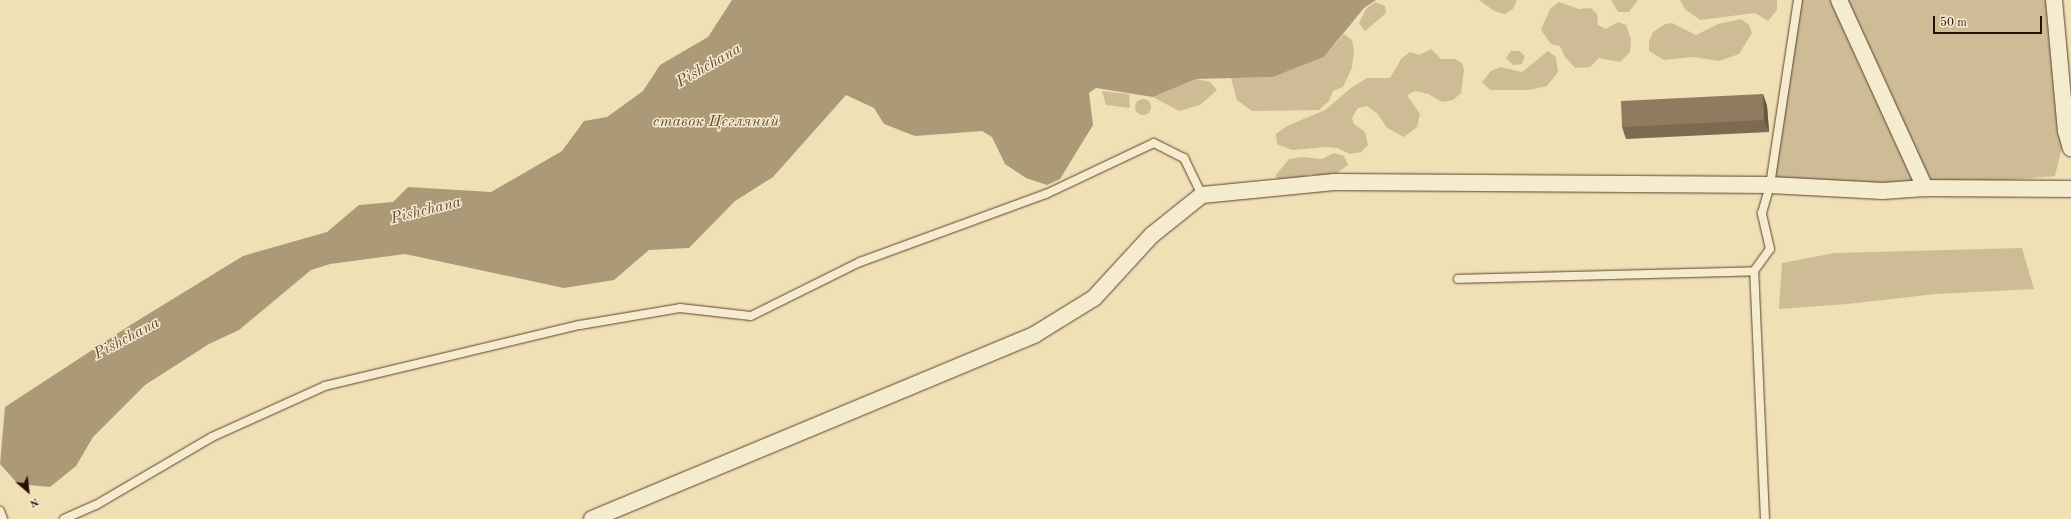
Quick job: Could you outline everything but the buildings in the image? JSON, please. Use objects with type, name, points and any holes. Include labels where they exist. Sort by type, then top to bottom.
[{"type":"street","points":[[1839,0],[1925,188]]},
{"type":"street","points":[[2054,0],[2066,131],[2071,148]]},
{"type":"street","points":[[592,519],[1034,335],[1094,298],[1152,235],[1202,194],[1334,182],[1770,185],[1883,191],[1925,188],[2071,189]]},
{"type":"lane","points":[[1765,519],[1754,271],[1770,250],[1762,213],[1770,185],[1798,0]]},
{"type":"lane","points":[[64,519],[96,505],[212,437],[325,386],[580,325],[680,308],[751,316],[860,262],[1046,194],[1154,143],[1184,158],[1202,194]]},
{"type":"lane","points":[[1458,279],[1754,271]]},
{"type":"lane","points":[[0,511],[3,519]]},
{"type":"shaded area","points":[[1479,0],[1517,0],[1513,9],[1505,14],[1494,11]]},
{"type":"shaded area","points":[[1611,0],[1638,0],[1629,12],[1618,12]]},
{"type":"shaded area","points":[[1680,0],[1777,0],[1777,10],[1768,21],[1755,13],[1700,20],[1685,9]]},
{"type":"shaded area","points":[[1798,0],[2054,0],[2066,131],[2055,176],[1883,191],[1770,185]]},
{"type":"shaded area","points":[[1375,2],[1385,6],[1386,13],[1365,31],[1359,23],[1366,9]]},
{"type":"shaded area","points":[[1559,2],[1579,9],[1591,8],[1597,14],[1598,25],[1606,29],[1618,22],[1626,25],[1631,39],[1630,52],[1620,62],[1599,58],[1590,67],[1575,68],[1565,57],[1560,46],[1551,44],[1541,30],[1550,9]]},
{"type":"shaded area","points":[[1741,19],[1749,25],[1752,33],[1739,54],[1719,61],[1693,57],[1664,60],[1649,51],[1649,41],[1653,32],[1665,24],[1672,23],[1696,35],[1718,24]]},
{"type":"shaded area","points":[[1344,34],[1352,40],[1354,51],[1352,68],[1343,87],[1333,91],[1329,101],[1319,110],[1252,111],[1237,100],[1231,78],[1273,77],[1324,57]]},
{"type":"shaded area","points":[[1431,49],[1441,59],[1455,59],[1462,63],[1464,70],[1461,93],[1453,100],[1442,102],[1428,94],[1415,91],[1407,95],[1420,114],[1417,127],[1404,137],[1387,128],[1378,114],[1367,106],[1358,108],[1352,118],[1354,124],[1365,132],[1368,145],[1361,152],[1350,154],[1337,148],[1326,147],[1292,150],[1277,144],[1276,134],[1287,126],[1325,110],[1351,88],[1367,78],[1390,78],[1401,59],[1410,52],[1419,55]]},
{"type":"shaded area","points":[[1511,51],[1519,51],[1525,56],[1522,64],[1513,65],[1506,58]]},
{"type":"shaded area","points":[[1548,51],[1556,57],[1558,72],[1547,86],[1528,90],[1490,90],[1482,82],[1491,71],[1501,67],[1522,72]]},
{"type":"shaded area","points":[[1196,79],[1210,82],[1217,90],[1200,105],[1179,111],[1153,97]]},
{"type":"shaded area","points":[[1102,91],[1129,94],[1130,108],[1106,105]]},
{"type":"shaded area","points":[[1140,99],[1146,99],[1151,104],[1149,113],[1146,115],[1140,115],[1135,110],[1135,104]]},
{"type":"shaded area","points":[[1334,153],[1344,156],[1348,165],[1330,178],[1309,174],[1300,179],[1282,182],[1275,176],[1289,159],[1301,157],[1322,159]]},
{"type":"shaded area","points":[[2022,248],[2034,289],[1936,294],[1847,304],[1779,309],[1782,263],[1835,253]]},
{"type":"water","name":"ставок Цегляний","points":[[732,0],[1376,0],[1364,8],[1324,57],[1273,77],[1196,79],[1153,97],[1096,88],[1089,93],[1093,125],[1060,179],[1047,185],[1026,178],[1005,164],[992,137],[982,131],[915,136],[884,124],[874,108],[846,95],[773,177],[735,201],[689,248],[649,250],[614,280],[564,288],[405,254],[330,264],[311,270],[239,330],[209,344],[145,385],[93,437],[76,466],[50,487],[18,484],[0,464],[5,407],[132,324],[243,256],[327,232],[359,205],[393,202],[408,187],[491,192],[562,151],[584,121],[607,117],[643,91],[660,65],[708,37]]},
{"type":"water label","name":"Pishchana","points":[[709,66]]},
{"type":"water label","name":"Pishchana","points":[[426,211]]},
{"type":"water label","name":"Pishchana","points":[[127,339]]}]
